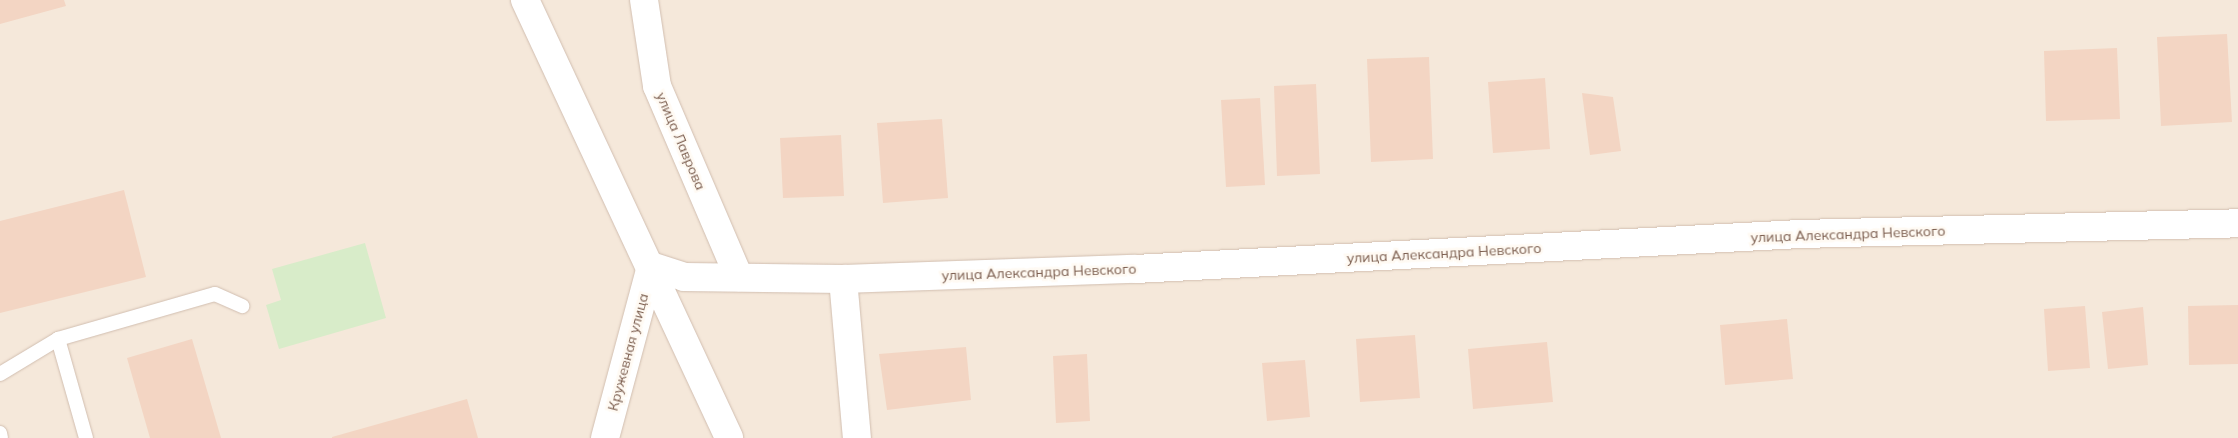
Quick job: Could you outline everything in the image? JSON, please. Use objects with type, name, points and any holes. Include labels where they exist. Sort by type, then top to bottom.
[{"type":"street","points":[[525,0],[651,266],[729,438]]},
{"type":"street","name":"улица Лаврова","points":[[644,0],[656,86],[739,277]]},
{"type":"street","name":"улица Александра Невского","points":[[651,266],[684,277],[843,279],[1135,270],[1800,234],[2238,223]]},
{"type":"street","name":"Кружевная улица","points":[[604,438],[651,266]]},
{"type":"street","points":[[843,279],[857,438]]},
{"type":"lane","points":[[0,374],[58,339],[215,294],[242,306]]},
{"type":"lane","points":[[58,339],[86,438]]},
{"type":"lane","points":[[0,433],[1,438]]},
{"type":"shaded area","points":[[0,0],[2238,0],[2238,438],[0,438]]},
{"type":"green space","points":[[365,243],[386,318],[279,349],[266,305],[281,300],[272,269]]},
{"type":"building","points":[[0,0],[64,0],[66,6],[0,24]]},
{"type":"building","points":[[2227,34],[2232,122],[2161,126],[2157,37]]},
{"type":"building","points":[[2117,48],[2120,119],[2046,121],[2044,51]]},
{"type":"building","points":[[1429,57],[1433,159],[1371,162],[1367,59]]},
{"type":"building","points":[[1545,78],[1550,149],[1493,153],[1488,82]]},
{"type":"building","points":[[1316,84],[1320,174],[1277,176],[1274,86]]},
{"type":"building","points":[[1582,93],[1613,97],[1621,151],[1590,155]]},
{"type":"building","points":[[1260,98],[1265,185],[1226,187],[1221,100]]},
{"type":"building","points":[[942,119],[948,198],[883,203],[877,123]]},
{"type":"building","points":[[841,135],[844,196],[783,198],[780,138]]},
{"type":"building","points":[[124,190],[146,277],[0,313],[0,221]]},
{"type":"building","points":[[2238,305],[2238,364],[2189,365],[2188,306]]},
{"type":"building","points":[[2085,306],[2090,368],[2048,371],[2044,309]]},
{"type":"building","points":[[2143,307],[2148,365],[2108,369],[2102,312]]},
{"type":"building","points":[[1787,319],[1793,379],[1725,385],[1720,325]]},
{"type":"building","points":[[1415,335],[1420,398],[1360,402],[1356,339]]},
{"type":"building","points":[[192,339],[221,438],[150,438],[127,358]]},
{"type":"building","points":[[1547,342],[1553,402],[1473,409],[1468,349]]},
{"type":"building","points":[[966,347],[971,400],[887,410],[879,354]]},
{"type":"building","points":[[1087,354],[1090,421],[1056,423],[1053,356]]},
{"type":"building","points":[[1305,360],[1310,417],[1267,421],[1262,363]]},
{"type":"building","points":[[467,399],[478,438],[332,438],[332,437]]}]
